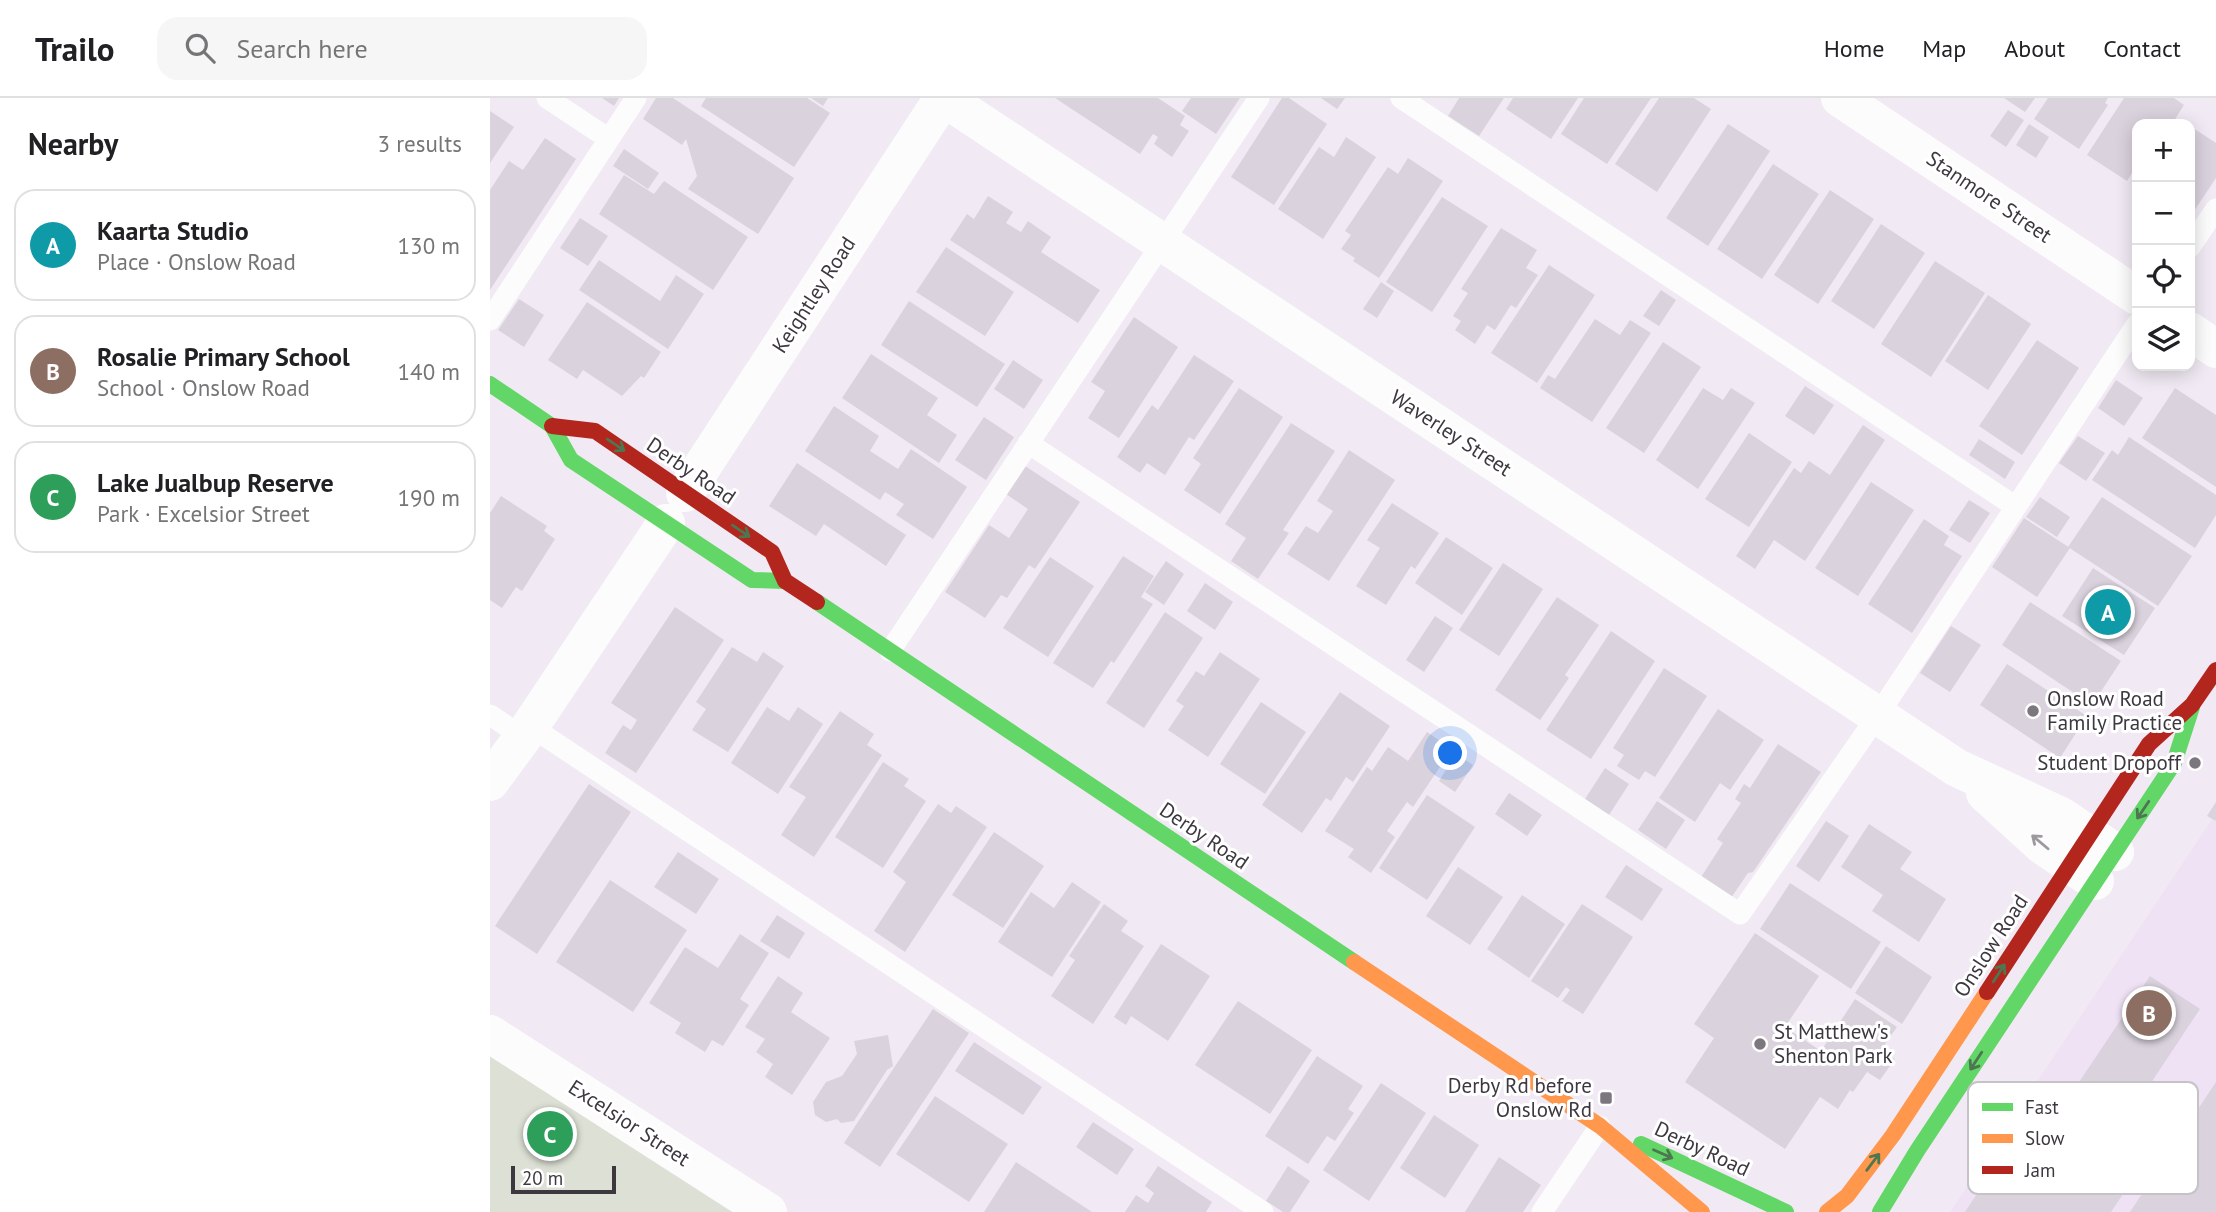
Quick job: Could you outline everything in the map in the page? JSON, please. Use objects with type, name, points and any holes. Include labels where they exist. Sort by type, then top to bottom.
[{"type":"street","name":"Waverley Street","points":[[943,98],[1957,768],[2042,845],[2092,858]]},
{"type":"street","name":"Keightley Road","points":[[490,782],[527,731],[675,508],[943,98]]},
{"type":"street","name":"Stanmore Street","points":[[1840,98],[2132,293]]},
{"type":"street","points":[[2195,334],[2216,349]]},
{"type":"street","name":"Derby Road","points":[[490,384],[552,426],[571,460],[772,552],[785,581]]},
{"type":"street","name":"Derby Road","points":[[552,426],[595,431],[752,580],[785,581],[1600,1126],[1702,1212]]},
{"type":"street","name":"Onslow Road","points":[[1880,1212],[2092,858],[2149,744],[2192,705],[2216,670]]},
{"type":"street","name":"Onslow Road","points":[[1827,1212],[1847,1196],[1893,1135],[2092,858],[2174,763],[2192,705]]},
{"type":"street","name":"Excelsior Street","points":[[490,1034],[768,1212]]},
{"type":"street","name":"Derby Road","points":[[1600,1126],[1786,1212]]},
{"type":"lane","points":[[547,98],[609,139]]},
{"type":"lane","points":[[490,320],[636,98]]},
{"type":"lane","points":[[890,651],[1259,98]]},
{"type":"lane","points":[[1401,98],[2016,507]]},
{"type":"lane","points":[[2191,245],[2216,209]]},
{"type":"lane","points":[[1028,443],[1740,914],[1878,715],[2132,332]]},
{"type":"lane","points":[[490,715],[527,731],[1263,1212]]},
{"type":"lane","points":[[1542,1212],[1600,1126]]},
{"type":"shaded area","points":[[2216,813],[2216,1212],[1950,1212],[1968,1185],[1968,1194],[2198,1194],[2198,1082],[2037,1082]]},
{"type":"shaded area","points":[[490,1056],[732,1212],[490,1212]]},
{"type":"building","points":[[602,98],[619,98],[614,106]]},
{"type":"building","points":[[656,98],[673,98],[794,178],[758,234],[688,189],[697,176],[686,139],[682,145],[643,119]]},
{"type":"building","points":[[706,98],[807,98],[830,113],[794,167],[701,106]]},
{"type":"building","points":[[811,98],[828,98],[823,106]]},
{"type":"building","points":[[1055,98],[1158,98],[1185,116],[1180,125],[1189,131],[1172,157],[1154,144],[1158,137],[1153,134],[1140,154]]},
{"type":"building","points":[[1191,98],[1240,98],[1216,134],[1182,111]]},
{"type":"building","points":[[1282,98],[1289,98],[1327,124],[1274,205],[1231,177]]},
{"type":"building","points":[[1321,98],[1345,98],[1337,109]]},
{"type":"building","points":[[1459,98],[1504,98],[1479,136],[1448,116]]},
{"type":"building","points":[[1513,98],[1578,98],[1551,139],[1506,109]]},
{"type":"building","points":[[1584,98],[1651,98],[1607,164],[1561,134]]},
{"type":"building","points":[[1659,98],[1694,98],[1711,109],[1657,192],[1615,164]]},
{"type":"building","points":[[2004,98],[2035,98],[2025,112]]},
{"type":"building","points":[[2048,98],[2108,98],[2105,103],[2108,105],[2079,149],[2034,119]]},
{"type":"building","points":[[2124,98],[2174,98],[2184,105],[2175,119],[2132,119],[2132,173],[2127,181],[2087,155]]},
{"type":"building","points":[[2008,110],[2024,120],[2006,147],[1990,136]]},
{"type":"building","points":[[490,111],[514,127],[490,163]]},
{"type":"building","points":[[1728,124],[1770,151],[1708,246],[1666,218]]},
{"type":"building","points":[[2029,124],[2049,137],[2036,158],[2016,145]]},
{"type":"building","points":[[2195,129],[2216,143],[2216,178],[2195,210]]},
{"type":"building","points":[[1346,137],[1376,157],[1323,239],[1278,209],[1319,147],[1334,157]]},
{"type":"building","points":[[545,138],[576,159],[490,290],[490,190],[509,161],[523,170]]},
{"type":"building","points":[[624,149],[659,173],[648,189],[613,166]]},
{"type":"building","points":[[1408,158],[1443,181],[1379,278],[1353,261],[1355,258],[1341,249],[1351,235],[1345,231],[1388,167],[1398,174]]},
{"type":"building","points":[[1773,164],[1819,194],[1762,279],[1717,249]]},
{"type":"building","points":[[624,175],[654,194],[664,181],[748,237],[713,290],[599,214]]},
{"type":"building","points":[[1830,190],[1874,219],[1818,304],[1774,275]]},
{"type":"building","points":[[988,196],[1013,212],[1006,223],[1021,232],[1028,221],[1051,237],[1041,252],[1100,290],[1078,323],[950,240],[967,214],[974,219]]},
{"type":"building","points":[[1442,197],[1488,226],[1432,312],[1386,282]]},
{"type":"building","points":[[580,218],[608,236],[588,266],[560,248]]},
{"type":"building","points":[[1881,224],[1925,253],[1874,329],[1831,301]]},
{"type":"building","points":[[1501,228],[1537,250],[1526,268],[1538,275],[1516,308],[1511,305],[1495,330],[1487,325],[1475,344],[1455,330],[1461,321],[1453,316],[1468,293],[1461,289]]},
{"type":"building","points":[[946,247],[1014,292],[985,336],[916,292]]},
{"type":"building","points":[[599,260],[660,301],[676,275],[704,294],[668,349],[579,290]]},
{"type":"building","points":[[1935,261],[1985,293],[1931,377],[1881,344]]},
{"type":"building","points":[[1549,265],[1595,295],[1537,383],[1491,353]]},
{"type":"building","points":[[1381,282],[1394,291],[1377,318],[1363,309]]},
{"type":"building","points":[[1661,290],[1676,300],[1659,326],[1643,316]]},
{"type":"building","points":[[1988,295],[2031,324],[1988,390],[1945,361]]},
{"type":"building","points":[[519,299],[544,315],[524,347],[498,330]]},
{"type":"building","points":[[909,301],[1005,364],[977,407],[881,345]]},
{"type":"building","points":[[587,302],[661,352],[644,378],[641,376],[622,396],[583,370],[577,379],[548,360]]},
{"type":"building","points":[[1134,317],[1178,347],[1119,438],[1088,418],[1105,391],[1091,382]]},
{"type":"building","points":[[1595,319],[1620,335],[1630,320],[1651,333],[1592,422],[1540,388],[1548,375],[1555,379]]},
{"type":"building","points":[[2037,340],[2079,368],[2022,455],[1979,426]]},
{"type":"building","points":[[1663,342],[1701,367],[1644,453],[1606,428]]},
{"type":"building","points":[[871,354],[938,398],[927,415],[957,435],[939,463],[842,398]]},
{"type":"building","points":[[1194,355],[1234,381],[1194,440],[1189,437],[1165,475],[1147,463],[1140,473],[1117,457],[1152,405],[1158,410]]},
{"type":"building","points":[[1013,360],[1043,380],[1024,409],[994,389]]},
{"type":"building","points":[[2116,380],[2143,398],[2124,426],[2098,408]]},
{"type":"building","points":[[1805,386],[1834,405],[1814,435],[1785,416]]},
{"type":"building","points":[[1239,388],[1283,417],[1220,514],[1184,490],[1201,464],[1193,458]]},
{"type":"building","points":[[1703,388],[1723,400],[1731,388],[1755,403],[1698,489],[1656,460]]},
{"type":"building","points":[[2175,388],[2216,415],[2216,487],[2142,438]]},
{"type":"building","points":[[834,406],[879,436],[870,451],[898,469],[911,449],[967,487],[933,539],[896,515],[904,504],[885,492],[880,500],[805,451]]},
{"type":"building","points":[[984,417],[1014,437],[986,480],[955,460]]},
{"type":"building","points":[[1291,423],[1335,451],[1283,530],[1289,533],[1258,579],[1231,561],[1246,538],[1225,524]]},
{"type":"building","points":[[1863,425],[1885,440],[1805,561],[1774,540],[1755,569],[1736,556],[1794,468],[1801,473],[1809,461],[1830,475]]},
{"type":"building","points":[[1749,433],[1792,462],[1749,527],[1705,499]]},
{"type":"building","points":[[2078,436],[2105,453],[2086,481],[2059,463]]},
{"type":"building","points":[[2129,437],[2216,495],[2216,515],[2195,548],[2092,480],[2112,450],[2118,455]]},
{"type":"building","points":[[1979,439],[2015,462],[2005,479],[1969,455]]},
{"type":"building","points":[[1349,450],[1395,480],[1329,581],[1287,554],[1306,526],[1318,533],[1333,511],[1317,501]]},
{"type":"building","points":[[797,463],[906,535],[886,566],[824,524],[816,536],[769,506]]},
{"type":"building","points":[[1025,466],[1080,502],[1035,569],[1029,565],[1007,598],[1001,595],[985,618],[945,592],[989,525],[1009,538],[1028,509],[1006,494]]},
{"type":"building","points":[[1871,482],[1914,510],[1858,596],[1815,568]]},
{"type":"building","points":[[501,496],[547,526],[544,531],[555,539],[522,591],[516,587],[502,608],[490,600],[490,513]]},
{"type":"building","points":[[2040,497],[2070,517],[2057,537],[2026,517]]},
{"type":"building","points":[[2102,497],[2192,556],[2158,606],[2068,547]]},
{"type":"building","points":[[1969,500],[1990,513],[1970,543],[1949,530]]},
{"type":"building","points":[[1392,503],[1439,533],[1415,569],[1411,566],[1386,605],[1356,586],[1380,548],[1367,540]]},
{"type":"building","points":[[2024,518],[2070,548],[2037,597],[1992,567]]},
{"type":"building","points":[[1924,519],[1949,536],[1944,545],[1962,556],[1912,633],[1868,604]]},
{"type":"building","points":[[1446,537],[1493,568],[1462,615],[1415,583]]},
{"type":"building","points":[[1123,556],[1154,576],[1141,597],[1153,604],[1114,663],[1111,661],[1093,688],[1053,663]]},
{"type":"building","points":[[1050,557],[1094,586],[1048,657],[1003,628]]},
{"type":"building","points":[[1166,561],[1184,574],[1164,605],[1145,592]]},
{"type":"building","points":[[1503,563],[1543,589],[1499,656],[1459,630]]},
{"type":"building","points":[[2093,568],[2155,608],[2124,655],[2062,616]]},
{"type":"building","points":[[1205,583],[1233,602],[1215,630],[1187,611]]},
{"type":"building","points":[[1557,597],[1599,625],[1565,675],[1569,678],[1540,720],[1495,690]]},
{"type":"building","points":[[2030,602],[2121,661],[2092,705],[2002,645]]},
{"type":"building","points":[[675,607],[724,640],[636,773],[605,753],[623,725],[631,730],[637,720],[611,703]]},
{"type":"building","points":[[1165,612],[1203,638],[1144,728],[1106,703]]},
{"type":"building","points":[[1435,616],[1453,628],[1424,672],[1406,660]]},
{"type":"building","points":[[1951,626],[1981,645],[1950,692],[1920,673]]},
{"type":"building","points":[[1611,631],[1655,661],[1591,759],[1546,730]]},
{"type":"building","points":[[732,647],[757,662],[763,652],[784,666],[728,752],[692,730],[706,709],[696,702]]},
{"type":"building","points":[[1220,652],[1260,679],[1208,757],[1168,730],[1184,706],[1176,701],[1196,671],[1204,676]]},
{"type":"building","name":"Onslow Road Family Practice","points":[[2007,664],[2087,716],[2060,758],[1980,705]]},
{"type":"building","points":[[1664,668],[1707,696],[1655,777],[1645,771],[1639,780],[1617,766],[1624,755],[1613,748]]},
{"type":"building","points":[[1340,692],[1390,726],[1353,782],[1346,777],[1331,801],[1326,798],[1302,833],[1262,805]]},
{"type":"building","points":[[1261,702],[1306,732],[1265,794],[1220,764]]},
{"type":"building","points":[[767,707],[789,721],[798,707],[823,724],[778,794],[731,763]]},
{"type":"building","points":[[1718,709],[1764,740],[1730,790],[1720,783],[1695,822],[1659,798]]},
{"type":"building","points":[[840,711],[874,734],[867,745],[882,755],[814,857],[781,835],[806,797],[789,787]]},
{"type":"building","points":[[1427,732],[1452,749],[1413,807],[1407,802],[1387,831],[1395,837],[1371,873],[1348,857],[1354,849],[1325,831],[1367,767],[1372,771],[1388,747],[1408,761]]},
{"type":"building","points":[[1778,744],[1821,772],[1753,872],[1748,873],[1731,898],[1701,877],[1723,843],[1717,839],[1741,803],[1735,799],[1744,784],[1750,788]]},
{"type":"building","points":[[1456,754],[1473,765],[1455,792],[1439,781]]},
{"type":"building","points":[[883,762],[909,779],[904,786],[926,801],[883,868],[835,837]]},
{"type":"building","points":[[1605,768],[1629,784],[1609,815],[1585,799]]},
{"type":"building","points":[[589,784],[631,812],[537,954],[495,926]]},
{"type":"building","points":[[1509,793],[1542,815],[1527,836],[1495,814]]},
{"type":"building","points":[[1427,795],[1475,827],[1427,900],[1379,868]]},
{"type":"building","points":[[1657,801],[1685,820],[1666,849],[1638,830]]},
{"type":"building","points":[[2216,802],[2216,821],[2207,816]]},
{"type":"building","points":[[938,804],[951,813],[956,806],[987,827],[905,952],[874,931],[906,882],[893,872]]},
{"type":"building","points":[[1826,821],[1849,836],[1819,882],[1796,866]]},
{"type":"building","points":[[1869,824],[1912,852],[1900,869],[1946,899],[1919,942],[1872,911],[1883,895],[1841,867]]},
{"type":"building","points":[[994,832],[1044,866],[1003,928],[952,895]]},
{"type":"building","points":[[678,852],[719,879],[696,914],[654,887]]},
{"type":"building","points":[[1626,865],[1663,889],[1642,921],[1605,897]]},
{"type":"building","points":[[1458,867],[1503,897],[1470,945],[1426,916]]},
{"type":"building","points":[[610,880],[687,930],[633,1012],[556,962]]},
{"type":"building","points":[[1072,882],[1101,902],[1052,977],[998,942],[1031,892],[1054,908]]},
{"type":"building","points":[[1790,883],[1881,942],[1851,989],[1760,929]]},
{"type":"building","points":[[1522,895],[1565,924],[1529,978],[1487,949]]},
{"type":"building","points":[[1104,904],[1128,921],[1121,931],[1144,946],[1093,1024],[1051,996],[1075,960],[1069,956]]},
{"type":"building","points":[[1582,904],[1633,937],[1583,1014],[1562,1001],[1570,990],[1566,987],[1558,998],[1531,981]]},
{"type":"building","points":[[777,915],[805,933],[789,959],[760,941]]},
{"type":"building","name":"St Matthew's Shenton Park","points":[[1755,933],[1819,976],[1785,1027],[1821,1051],[1855,999],[1897,1027],[1881,1050],[1895,1059],[1880,1080],[1867,1072],[1853,1092],[1850,1090],[1838,1109],[1820,1097],[1785,1149],[1685,1082],[1714,1038],[1694,1024]]},
{"type":"building","points":[[740,934],[769,953],[740,999],[749,1005],[723,1046],[712,1040],[705,1052],[675,1033],[681,1023],[649,1003],[685,947],[718,968]]},
{"type":"building","points":[[1161,944],[1210,976],[1168,1041],[1131,1016],[1126,1025],[1114,1017]]},
{"type":"building","points":[[1886,946],[1932,977],[1902,1024],[1855,993]]},
{"type":"building","points":[[778,976],[803,993],[791,1012],[830,1038],[792,1095],[765,1077],[773,1064],[756,1052],[765,1039],[745,1027]]},
{"type":"building","points":[[2150,976],[2200,1009],[2152,1082],[2079,1082]]},
{"type":"building","points":[[1238,1001],[1312,1050],[1270,1114],[1195,1065]]},
{"type":"building","points":[[933,1009],[969,1033],[880,1167],[844,1143]]},
{"type":"building","points":[[888,1035],[893,1066],[887,1070],[854,1121],[841,1123],[837,1119],[826,1122],[815,1115],[813,1102],[826,1082],[842,1076],[857,1054],[854,1041]]},
{"type":"building","points":[[974,1042],[1042,1087],[1023,1115],[955,1071]]},
{"type":"building","points":[[1317,1056],[1363,1086],[1348,1109],[1354,1113],[1335,1141],[1327,1136],[1308,1164],[1265,1136]]},
{"type":"building","points":[[2216,1082],[2216,1212],[2130,1212],[2142,1194],[2198,1194],[2198,1109]]},
{"type":"building","points":[[1381,1083],[1426,1113],[1369,1201],[1323,1170]]},
{"type":"building","points":[[935,1096],[1008,1144],[969,1202],[896,1154]]},
{"type":"building","points":[[1434,1115],[1479,1145],[1445,1198],[1400,1168]]},
{"type":"building","points":[[1093,1122],[1134,1149],[1117,1175],[1076,1147]]},
{"type":"building","points":[[1499,1157],[1541,1185],[1523,1212],[1465,1212]]},
{"type":"building","points":[[1016,1162],[1092,1212],[984,1212]]},
{"type":"building","points":[[1158,1166],[1212,1202],[1206,1212],[1125,1212],[1136,1195],[1148,1203],[1154,1193],[1145,1186]]},
{"type":"building","points":[[1288,1166],[1310,1181],[1290,1212],[1283,1212],[1266,1201]]},
{"type":"building","points":[[1977,1194],[2123,1194],[2111,1212],[1965,1212]]},
{"type":"traffic: fast","points":[[490,384],[552,426],[571,460],[752,580],[785,581]]},
{"type":"traffic: fast","points":[[817,602],[1354,962]]},
{"type":"traffic: fast","points":[[1880,1212],[1917,1151],[2174,763],[2192,707]]},
{"type":"traffic: fast","points":[[1641,1144],[1786,1212]]},
{"type":"traffic: slow","points":[[1354,962],[1600,1126],[1702,1212]]},
{"type":"traffic: slow","points":[[1827,1212],[1847,1196],[1893,1135],[1987,992]]},
{"type":"traffic: jam","points":[[552,426],[595,431],[772,552],[785,581],[817,602]]},
{"type":"traffic: jam","points":[[1987,992],[2149,744],[2192,705],[2216,670]]},
{"type":"place","name":"Kaarta Studio","points":[[2108,612]]},
{"type":"place","name":"Onslow Road Family Practice","points":[[2033,711]]},
{"type":"place","name":"Student Dropoff","points":[[2195,763]]},
{"type":"place","name":"Rosalie Primary School","points":[[2149,1013]]},
{"type":"place","name":"St Matthew's Shenton Park","points":[[1760,1044]]},
{"type":"place","name":"Derby Rd before Onslow Rd","points":[[1606,1098]]},
{"type":"place","name":"Lake Jualbup Reserve","points":[[550,1134]]}]
